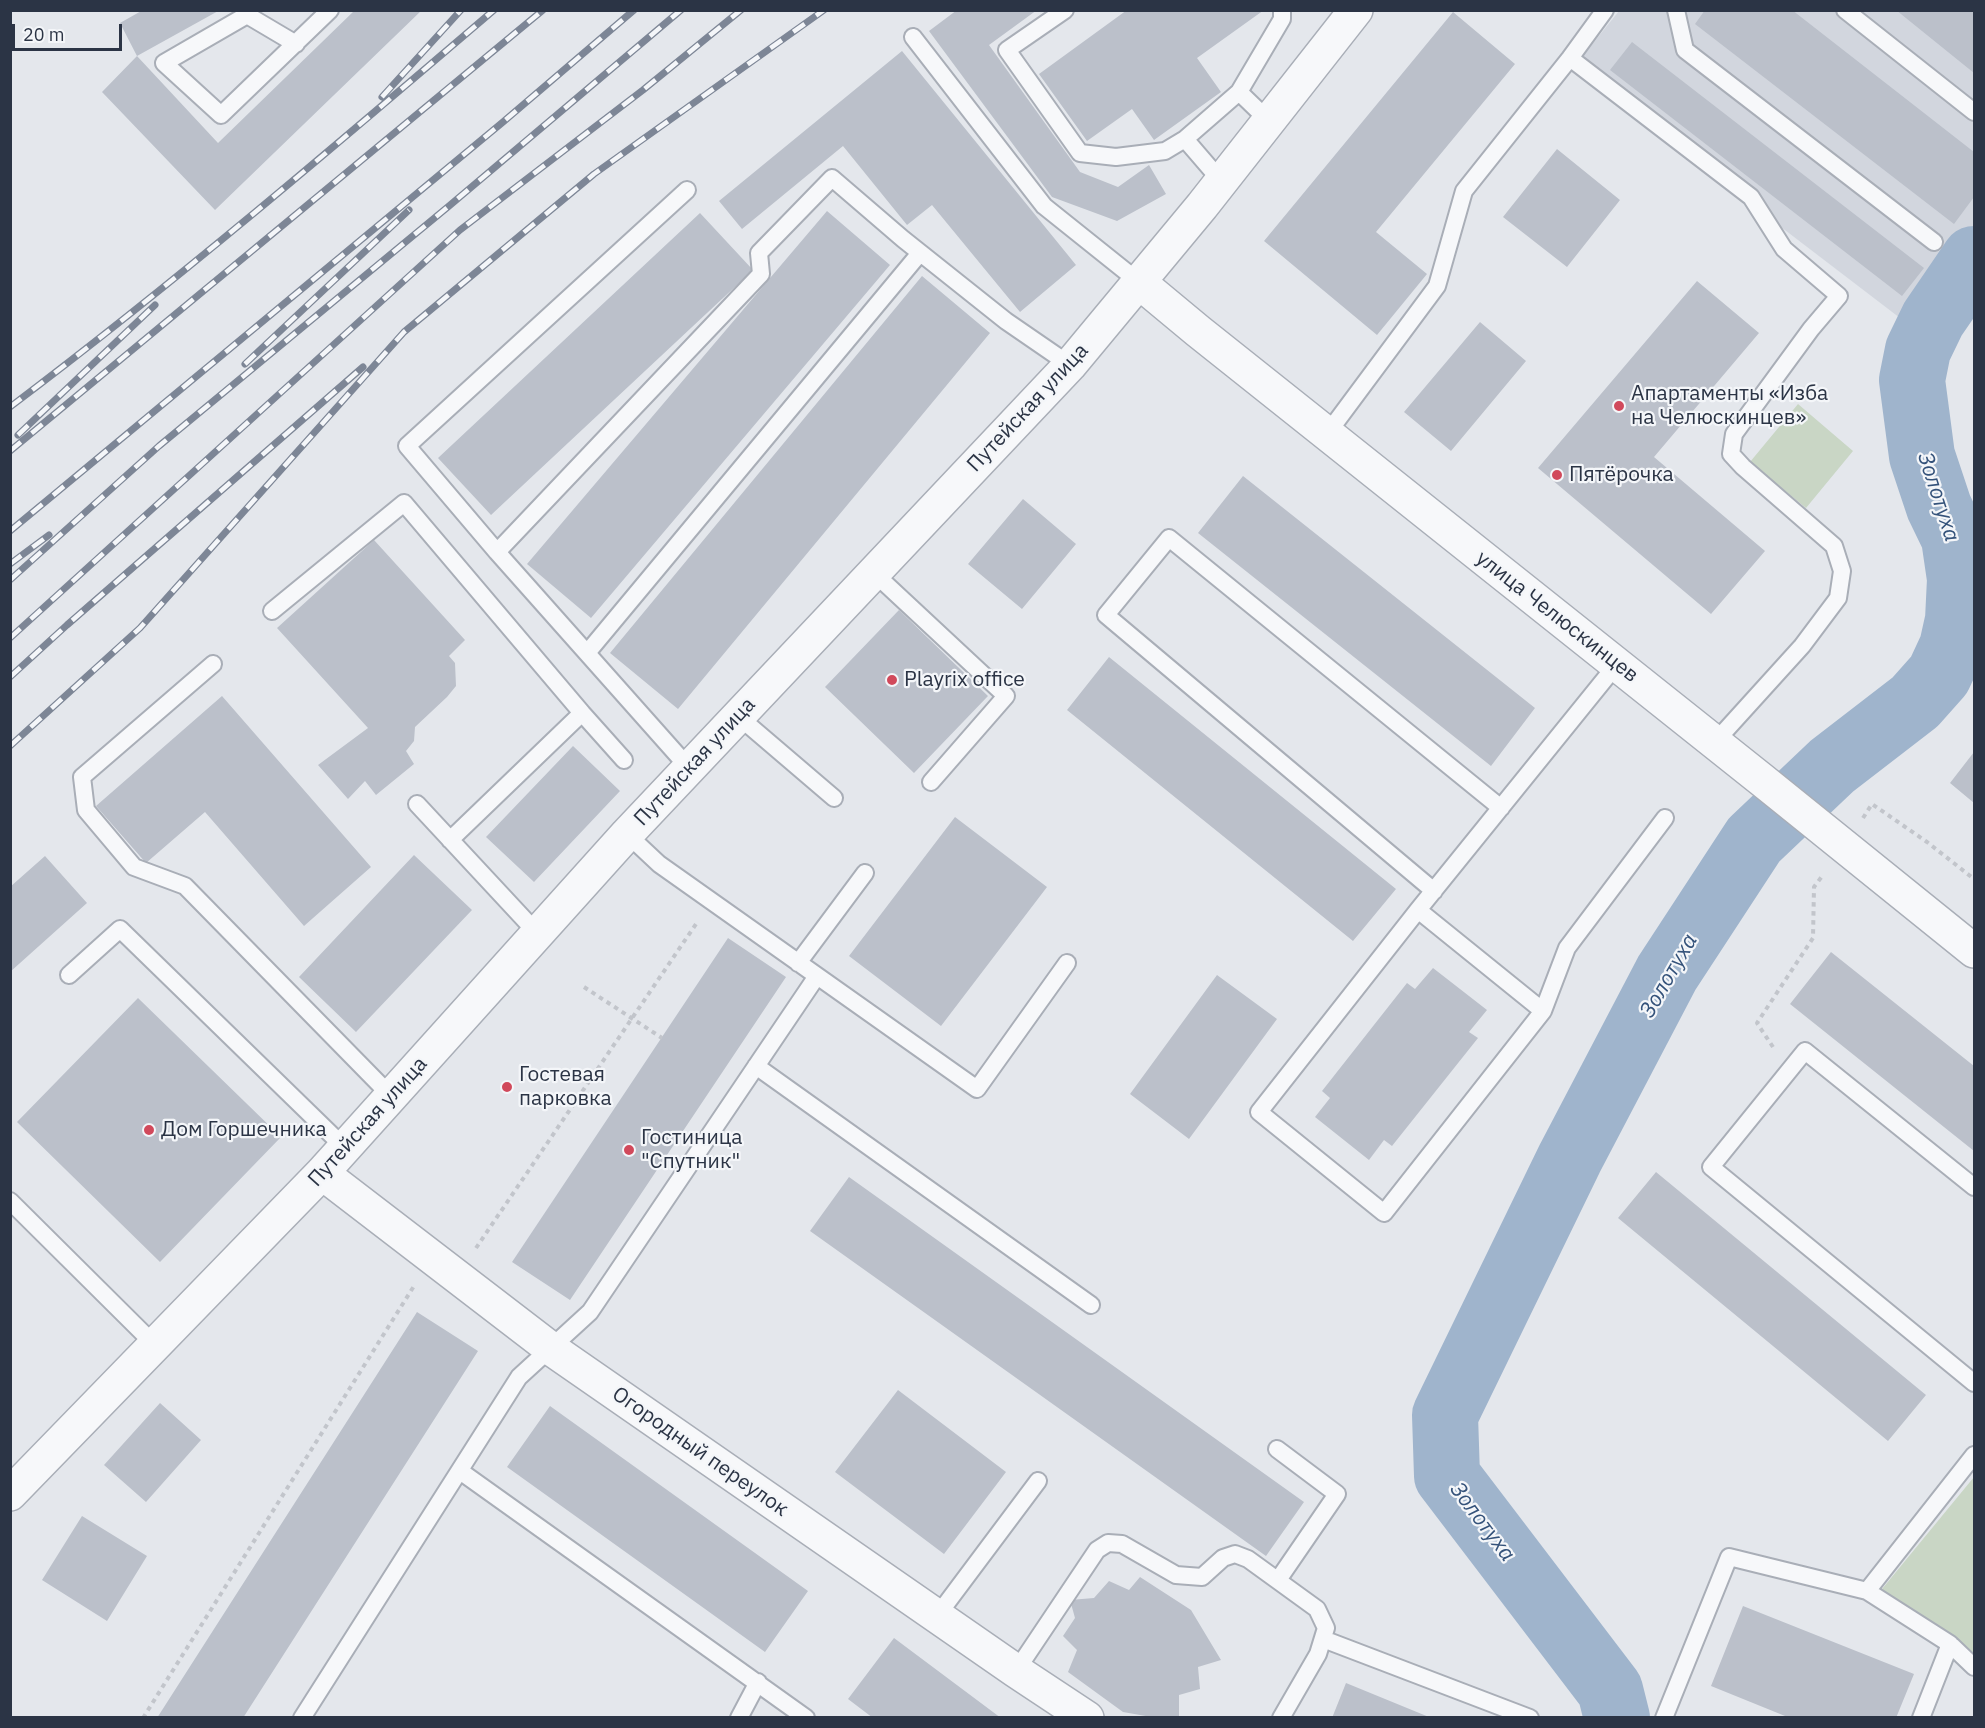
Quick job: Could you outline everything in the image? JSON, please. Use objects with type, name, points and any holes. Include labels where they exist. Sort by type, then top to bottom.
[{"type":"street","name":"Путейская улица","points":[[10,1494],[322,1173],[627,834],[1070,365],[1222,182],[1356,10]]},
{"type":"street","name":"улица Челюскинцев","points":[[1139,282],[1974,951]]},
{"type":"street","name":"Огородный переулок","points":[[322,1173],[550,1348],[1087,1718]]},
{"type":"lane","points":[[296,44],[247,15],[164,63],[221,115],[296,44],[330,10]]},
{"type":"lane","points":[[1065,10],[1007,50],[1080,153],[1116,157],[1165,151],[1185,139],[1239,92],[1281,19],[1282,10]]},
{"type":"lane","points":[[1327,434],[1437,286],[1464,190],[1570,58],[1605,10]]},
{"type":"lane","points":[[1676,10],[1685,50],[1934,242]]},
{"type":"lane","points":[[1845,10],[1974,112]]},
{"type":"lane","points":[[913,37],[1044,206],[1139,282]]},
{"type":"lane","points":[[1570,58],[1751,197],[1784,249],[1839,296],[1811,329],[1734,434],[1731,454],[1834,546],[1842,571],[1838,598],[1802,646],[1715,742]]},
{"type":"lane","points":[[1239,92],[1269,122]]},
{"type":"lane","points":[[1185,139],[1222,182]]},
{"type":"lane","points":[[497,552],[761,274],[759,253],[832,178],[920,253],[1006,321],[1070,365]]},
{"type":"lane","points":[[687,190],[407,446],[497,552],[689,768]]},
{"type":"lane","points":[[587,653],[920,253]]},
{"type":"lane","points":[[272,611],[404,503],[624,760]]},
{"type":"lane","points":[[1434,891],[1106,615],[1168,537],[1501,808]]},
{"type":"lane","points":[[874,573],[1006,696],[931,782]]},
{"type":"lane","points":[[213,664],[82,777],[86,810],[134,867],[185,886],[391,1096]]},
{"type":"lane","points":[[1617,664],[1418,910],[1259,1112],[1384,1213],[1543,1011],[1567,948],[1665,818]]},
{"type":"lane","points":[[450,840],[582,713]]},
{"type":"lane","points":[[738,716],[834,798]]},
{"type":"lane","points":[[417,804],[537,933]]},
{"type":"lane","points":[[627,834],[659,864],[977,1089],[1067,963]]},
{"type":"lane","points":[[798,963],[865,873]]},
{"type":"lane","points":[[1418,910],[1543,1011]]},
{"type":"lane","points":[[69,975],[120,929],[345,1148]]},
{"type":"lane","points":[[302,1718],[519,1377],[590,1312],[817,976]]},
{"type":"lane","points":[[1974,1187],[1805,1052],[1711,1167],[1974,1383]]},
{"type":"lane","points":[[756,1066],[1090,1305]]},
{"type":"lane","points":[[10,1201],[155,1345]]},
{"type":"lane","points":[[1277,1449],[1337,1494],[1278,1580]]},
{"type":"lane","points":[[1867,1591],[1974,1455]]},
{"type":"lane","points":[[460,1471],[806,1718]]},
{"type":"lane","points":[[936,1616],[1038,1481]]},
{"type":"lane","points":[[1016,1671],[1096,1550],[1108,1543],[1122,1544],[1176,1575],[1202,1576],[1223,1558],[1235,1554],[1248,1559],[1317,1609],[1326,1628],[1318,1654],[1281,1718]]},
{"type":"lane","points":[[1664,1718],[1730,1557],[1867,1591],[1950,1644],[1974,1667]]},
{"type":"lane","points":[[1323,1639],[1530,1718]]},
{"type":"lane","points":[[1921,1718],[1950,1644]]},
{"type":"lane","points":[[739,1718],[758,1682]]},
{"type":"path","points":[[1790,1071],[1757,1023],[1813,938],[1814,887],[1872,804],[1927,842],[1974,879]]},
{"type":"path","points":[[142,1718],[444,1267],[631,1018],[712,901]]},
{"type":"path","points":[[584,987],[662,1038]]},
{"type":"shaded area","points":[[1619,11],[1974,11],[1974,225],[1900,318],[1573,68]]},
{"type":"green space","points":[[1798,404],[1853,451],[1806,508],[1750,462]]},
{"type":"green space","points":[[1974,1477],[1974,1663],[1882,1589]]},
{"type":"building","points":[[143,10],[220,10],[137,56],[120,23]]},
{"type":"building","points":[[355,10],[422,10],[215,210],[102,92],[137,56],[218,143]]},
{"type":"building","points":[[957,10],[1037,10],[989,45],[1080,172],[1118,187],[1149,165],[1166,194],[1117,221],[1052,197],[929,31]]},
{"type":"building","points":[[1127,10],[1264,10],[1197,58],[1221,92],[1154,140],[1132,109],[1087,141],[1039,74]]},
{"type":"building","points":[[1705,10],[1792,10],[1974,152],[1974,197],[1954,224],[1695,24]]},
{"type":"building","points":[[1896,10],[1974,10],[1974,73]]},
{"type":"building","points":[[1453,12],[1515,64],[1376,232],[1427,274],[1377,335],[1264,241]]},
{"type":"building","points":[[1632,42],[1924,268],[1902,296],[1610,70]]},
{"type":"building","points":[[902,51],[1076,265],[1020,312],[932,205],[907,225],[843,146],[742,229],[719,201]]},
{"type":"building","points":[[1557,149],[1620,200],[1567,267],[1503,217]]},
{"type":"building","points":[[827,211],[890,265],[591,618],[527,564]]},
{"type":"building","points":[[700,213],[753,270],[491,515],[438,458]]},
{"type":"building","points":[[922,276],[990,333],[678,709],[610,653]]},
{"type":"building","points":[[1697,281],[1759,333],[1654,457],[1765,551],[1711,614],[1538,468]]},
{"type":"building","points":[[1480,322],[1526,361],[1451,451],[1404,412]]},
{"type":"building","points":[[1243,476],[1535,708],[1491,766],[1198,533]]},
{"type":"building","points":[[1023,499],[1076,544],[1022,609],[968,564]]},
{"type":"building","points":[[374,540],[465,640],[449,656],[455,663],[456,686],[415,727],[414,741],[406,751],[414,764],[376,795],[365,781],[348,799],[318,765],[368,728],[277,628]]},
{"type":"building","points":[[899,610],[988,696],[914,773],[825,687]]},
{"type":"building","points":[[1109,657],[1396,889],[1353,941],[1067,710]]},
{"type":"building","points":[[222,696],[371,867],[304,926],[205,812],[146,863],[96,806]]},
{"type":"building","points":[[573,746],[620,791],[534,882],[486,837]]},
{"type":"building","points":[[1974,752],[1974,803],[1950,783]]},
{"type":"building","points":[[955,817],[1047,887],[941,1026],[849,956]]},
{"type":"building","points":[[414,855],[472,910],[356,1032],[299,977]]},
{"type":"building","points":[[45,856],[87,903],[10,972],[10,887]]},
{"type":"building","name":"Гостиница \"Спутник\"","points":[[728,938],[786,977],[570,1300],[512,1262]]},
{"type":"building","points":[[1831,952],[1974,1066],[1974,1151],[1790,1004]]},
{"type":"building","points":[[1433,968],[1487,1010],[1469,1032],[1478,1038],[1392,1146],[1384,1140],[1369,1160],[1315,1117],[1330,1098],[1322,1091],[1407,983],[1415,989]]},
{"type":"building","points":[[1217,975],[1277,1019],[1189,1139],[1130,1094]]},
{"type":"building","name":"Дом Горшечника","points":[[138,998],[281,1137],[160,1262],[17,1122]]},
{"type":"building","points":[[1656,1172],[1926,1395],[1888,1441],[1618,1218]]},
{"type":"building","points":[[849,1177],[1304,1502],[1266,1556],[810,1231]]},
{"type":"building","points":[[417,1312],[478,1351],[243,1718],[157,1718]]},
{"type":"building","points":[[898,1390],[1006,1472],[944,1554],[835,1472]]},
{"type":"building","points":[[160,1403],[201,1440],[146,1502],[104,1465]]},
{"type":"building","points":[[550,1406],[808,1591],[765,1652],[507,1467]]},
{"type":"building","points":[[82,1516],[147,1556],[107,1621],[42,1580]]},
{"type":"building","points":[[1140,1577],[1191,1610],[1221,1660],[1198,1667],[1200,1689],[1179,1695],[1179,1718],[1157,1718],[1123,1712],[1068,1672],[1077,1650],[1063,1636],[1075,1618],[1070,1600],[1094,1598],[1109,1581],[1129,1590]]},
{"type":"building","points":[[1743,1606],[1914,1674],[1896,1718],[1790,1718],[1711,1686]]},
{"type":"building","points":[[894,1638],[1001,1718],[873,1718],[848,1699]]},
{"type":"building","points":[[1346,1683],[1429,1717],[1429,1718],[1332,1718]]},
{"type":"waterway","name":"Золотуха","points":[[1617,1718],[1610,1690],[1447,1476],[1445,1415],[1570,1158],[1667,973],[1754,840],[1832,766],[1915,702],[1939,675],[1952,647],[1958,620],[1960,579],[1954,538],[1939,507],[1922,456],[1912,380],[1918,350],[1933,319],[1974,259]]},
{"type":"railway","points":[[382,97],[461,10]]},
{"type":"railway","points":[[10,407],[195,262],[494,10]]},
{"type":"railway","points":[[10,451],[543,10]]},
{"type":"railway","points":[[10,531],[503,122],[634,10]]},
{"type":"railway","points":[[10,580],[159,446],[681,10]]},
{"type":"railway","points":[[10,638],[460,230],[643,90],[741,10]]},
{"type":"railway","points":[[10,746],[140,628],[404,332],[594,174],[824,10]]},
{"type":"railway","points":[[245,364],[409,210]]},
{"type":"railway","points":[[18,435],[155,305]]},
{"type":"railway","points":[[10,677],[363,367]]},
{"type":"railway","points":[[10,564],[49,535]]},
{"type":"place","name":"Апартаменты «Изба на Челюскинцев»","points":[[1619,406]]},
{"type":"place","name":"Пятёрочка","points":[[1557,475]]},
{"type":"place","name":"Playrix office","points":[[892,680]]},
{"type":"place","name":"Гостевая парковка","points":[[507,1087]]},
{"type":"place","name":"Дом Горшечника","points":[[149,1130]]},
{"type":"place","name":"Гостиница \"Спутник\"","points":[[629,1150]]}]
